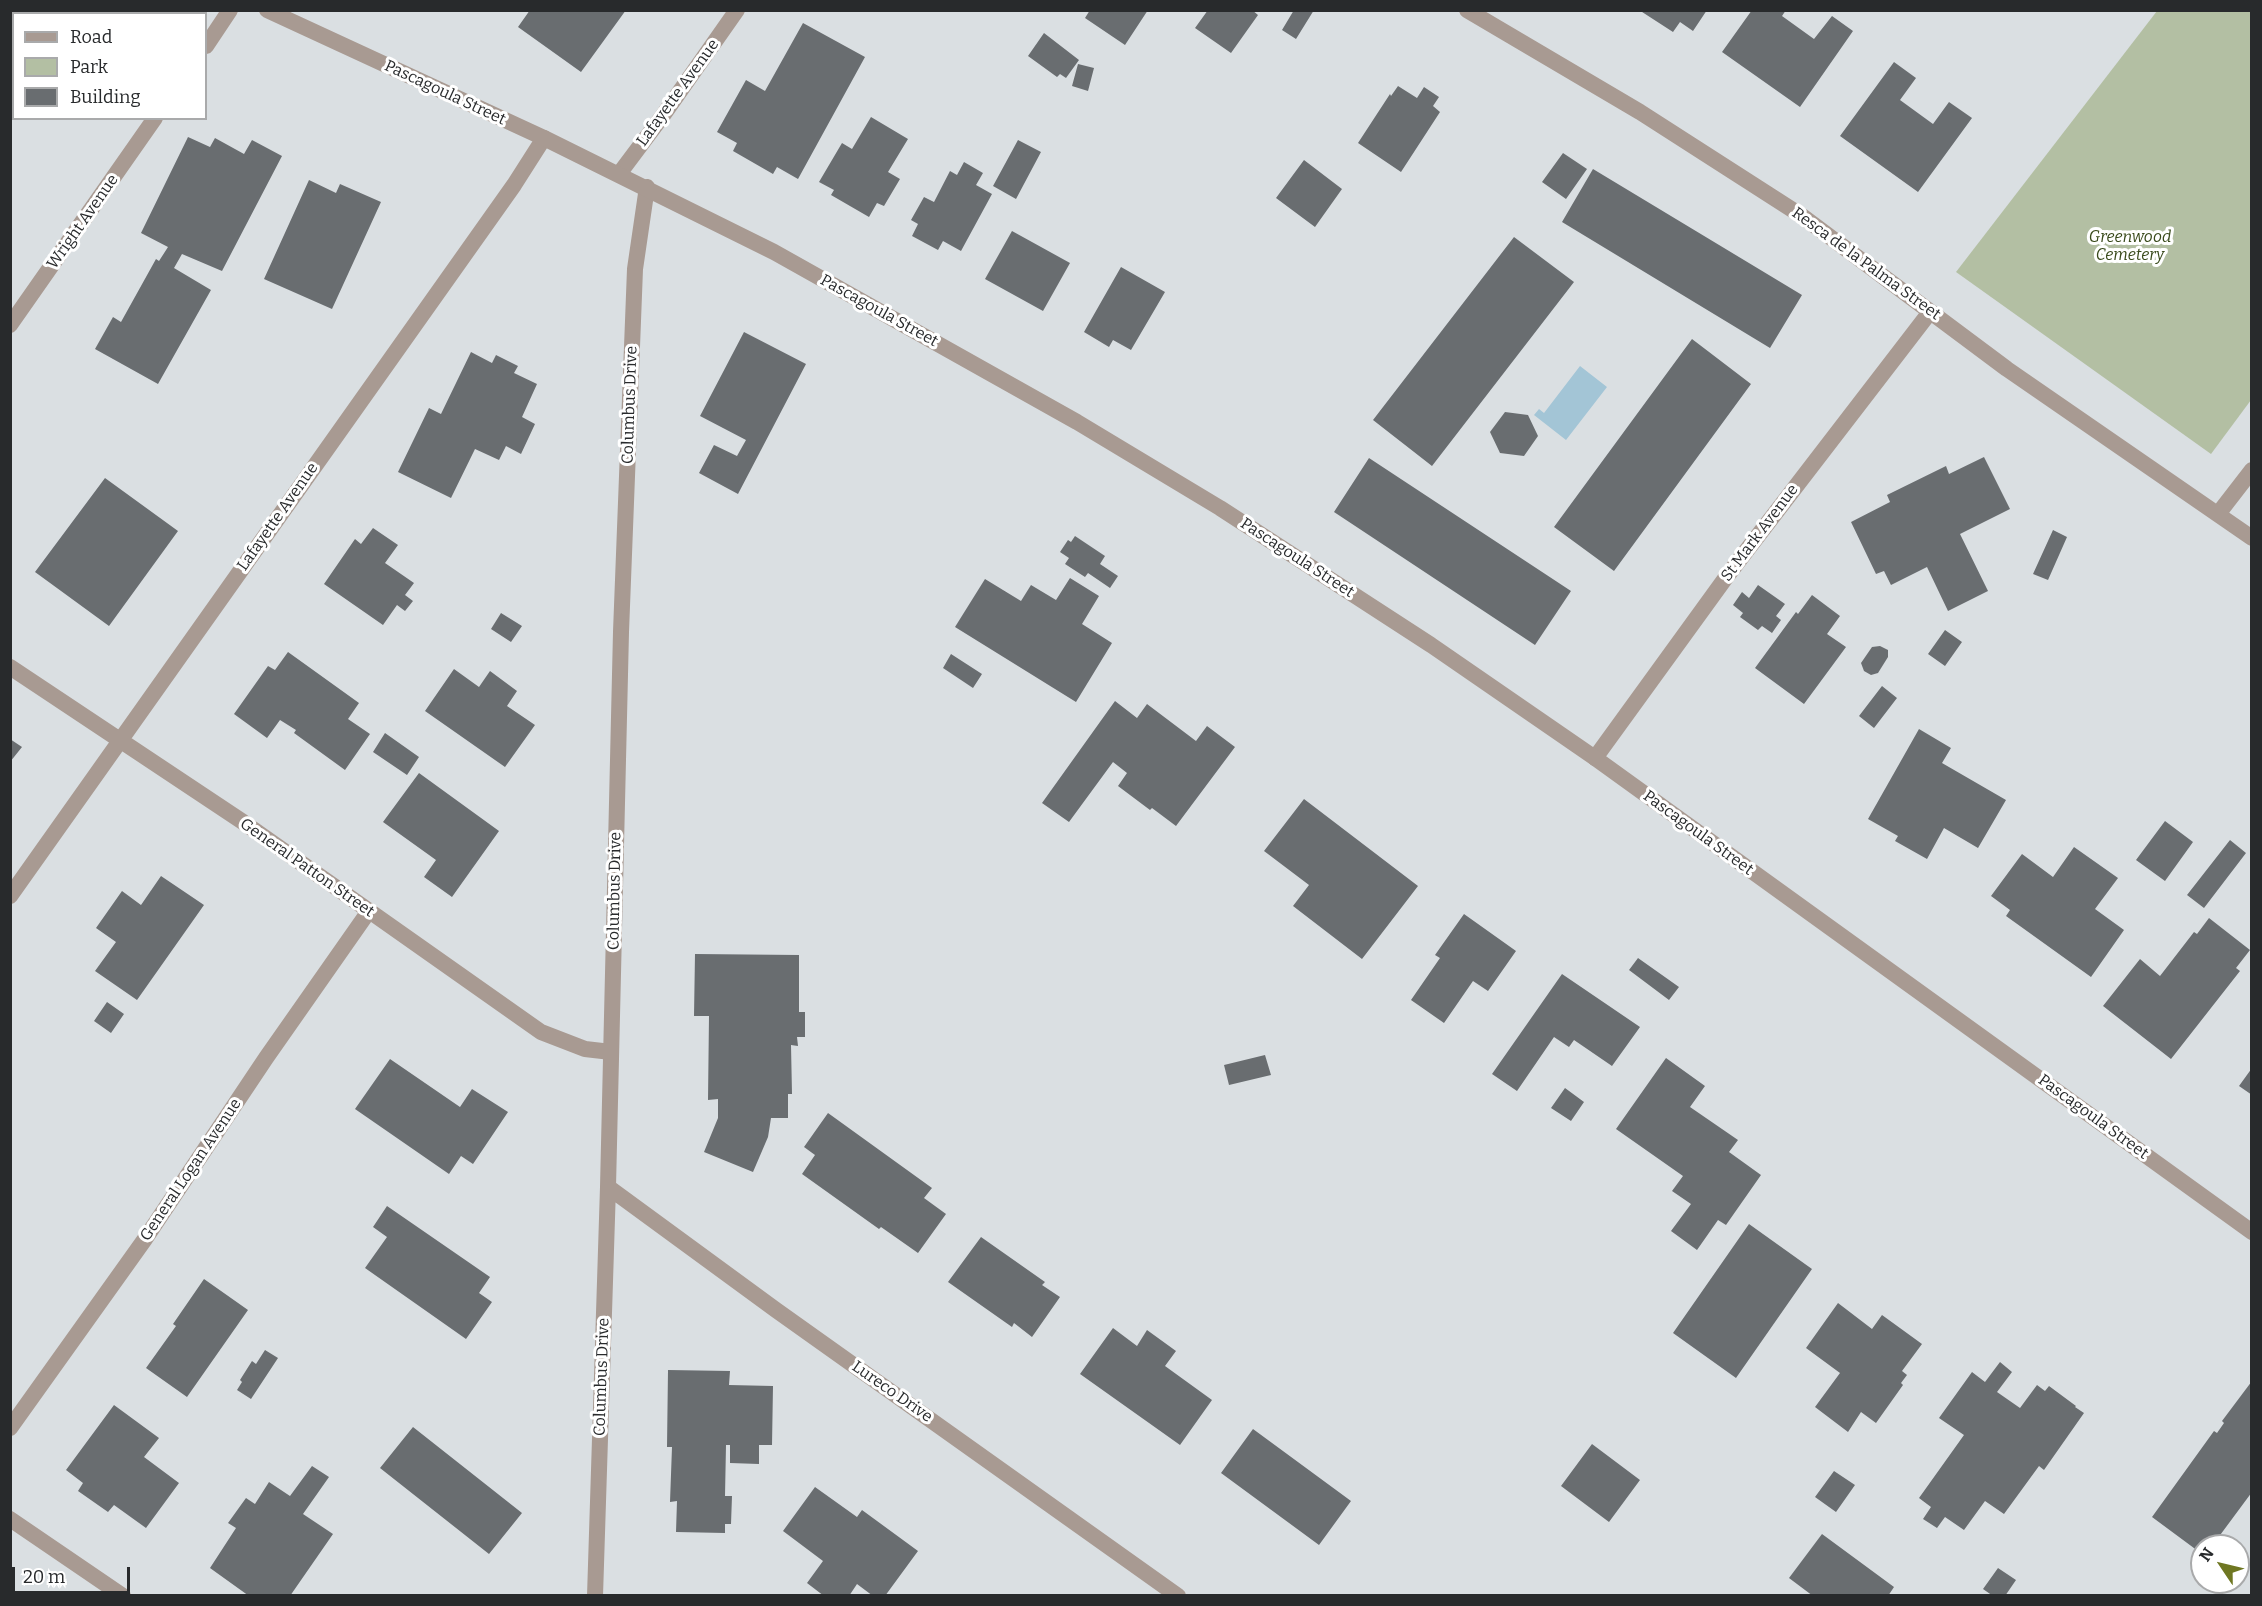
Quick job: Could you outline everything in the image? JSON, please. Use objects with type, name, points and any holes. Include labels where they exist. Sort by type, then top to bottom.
[{"type":"street","points":[[207,44],[230,10]]},
{"type":"street","name":"Pascagoula Street","points":[[267,10],[544,138],[774,252],[1115,445],[1220,508],[1431,645],[1595,758],[2252,1232]]},
{"type":"street","name":"Lafayette Avenue","points":[[619,174],[737,10]]},
{"type":"street","name":"Resca de la Palma Street","points":[[1467,10],[1640,112],[1802,216],[2007,369],[2252,538]]},
{"type":"street","name":"Wright Avenue","points":[[10,325],[154,120]]},
{"type":"street","name":"Lafayette Avenue","points":[[10,896],[514,185],[544,138]]},
{"type":"street","name":"Columbus Drive","points":[[595,1596],[608,1187],[621,632],[635,269],[646,187]]},
{"type":"street","name":"St Mark Avenue","points":[[1595,758],[1727,576],[1930,312]]},
{"type":"street","points":[[2217,514],[2252,470]]},
{"type":"street","name":"General Patton Street","points":[[10,667],[243,822],[541,1032],[585,1049],[611,1053]]},
{"type":"street","name":"General Logan Avenue","points":[[10,1428],[145,1239],[266,1058],[369,911]]},
{"type":"street","name":"Lureco Drive","points":[[608,1187],[786,1317],[1178,1596]]},
{"type":"street","points":[[10,1520],[123,1596]]},
{"type":"green space","name":"Greenwood Cemetery","points":[[2157,11],[2251,11],[2251,400],[2211,454],[1956,272]]},
{"type":"water","points":[[1580,366],[1607,387],[1566,440],[1534,415],[1539,409],[1544,413]]},
{"type":"building","points":[[530,10],[626,10],[581,72],[518,27]]},
{"type":"building","points":[[1090,10],[1148,10],[1125,45],[1085,18]]},
{"type":"building","points":[[1208,10],[1252,10],[1258,15],[1231,53],[1195,28]]},
{"type":"building","points":[[1294,10],[1314,10],[1296,39],[1282,30]]},
{"type":"building","points":[[1639,10],[1707,10],[1693,31],[1680,22],[1673,32]]},
{"type":"building","points":[[1752,10],[1786,10],[1782,16],[1814,39],[1832,16],[1853,31],[1800,107],[1722,52]]},
{"type":"building","points":[[803,23],[865,57],[798,179],[777,167],[773,174],[733,151],[737,143],[717,132],[746,80],[765,91]]},
{"type":"building","points":[[1044,33],[1079,60],[1066,78],[1060,74],[1057,77],[1028,56]]},
{"type":"building","points":[[1894,62],[1916,78],[1900,100],[1933,124],[1949,102],[1972,118],[1918,192],[1840,136]]},
{"type":"building","points":[[1078,64],[1094,68],[1088,91],[1072,86]]},
{"type":"building","points":[[1398,86],[1417,98],[1424,87],[1439,97],[1433,106],[1440,112],[1401,172],[1358,143],[1390,94],[1391,96]]},
{"type":"building","points":[[871,117],[908,139],[888,172],[900,179],[884,206],[877,203],[869,217],[831,195],[834,190],[819,182],[842,143],[852,149]]},
{"type":"building","points":[[188,137],[210,147],[215,138],[244,154],[252,140],[282,156],[222,271],[182,254],[174,268],[211,290],[158,384],[95,349],[113,317],[121,322],[156,259],[159,261],[168,247],[141,233]]},
{"type":"building","points":[[1018,140],[1041,152],[1016,199],[993,186]]},
{"type":"building","points":[[1563,153],[1587,169],[1566,199],[1542,182]]},
{"type":"building","points":[[1304,160],[1342,189],[1315,227],[1276,198]]},
{"type":"building","points":[[964,162],[983,173],[976,185],[992,194],[961,251],[943,241],[938,250],[912,236],[918,224],[911,220],[924,197],[934,202],[950,171],[957,175]]},
{"type":"building","points":[[1593,169],[1802,295],[1770,348],[1562,222]]},
{"type":"building","points":[[309,180],[336,193],[340,184],[381,202],[332,309],[264,279]]},
{"type":"building","points":[[1012,231],[1070,263],[1043,311],[985,279]]},
{"type":"building","points":[[1514,237],[1574,282],[1432,466],[1373,420]]},
{"type":"building","points":[[1121,267],[1165,292],[1131,350],[1113,340],[1109,347],[1084,332]]},
{"type":"building","points":[[744,332],[806,364],[738,494],[699,473],[714,445],[737,456],[746,440],[700,416]]},
{"type":"building","points":[[1692,339],[1751,384],[1614,571],[1554,527]]},
{"type":"building","points":[[471,352],[492,363],[496,355],[518,366],[514,373],[537,384],[522,417],[535,424],[521,454],[506,446],[499,460],[475,449],[451,498],[398,472],[429,408],[441,414]]},
{"type":"building","points":[[1505,412],[1528,415],[1538,436],[1524,456],[1500,453],[1490,432]]},
{"type":"building","points":[[1984,457],[2010,509],[1960,534],[1988,591],[1948,611],[1927,567],[1891,585],[1884,571],[1876,574],[1851,522],[1890,502],[1887,495],[1946,466],[1949,474]]},
{"type":"building","points":[[1369,458],[1571,591],[1535,645],[1334,512]]},
{"type":"building","points":[[105,478],[178,531],[109,626],[35,572]]},
{"type":"building","points":[[373,528],[398,545],[385,563],[414,583],[405,595],[413,601],[405,611],[397,605],[383,625],[324,584],[355,539],[361,544]]},
{"type":"building","points":[[2053,530],[2067,537],[2048,580],[2033,574]]},
{"type":"building","points":[[1075,536],[1105,556],[1100,564],[1118,576],[1110,588],[1088,573],[1085,577],[1065,564],[1069,558],[1060,552],[1068,540],[1071,542]]},
{"type":"building","points":[[1070,578],[1099,596],[1082,624],[1112,643],[1076,702],[955,627],[985,579],[1021,601],[1031,585],[1056,600]]},
{"type":"building","points":[[1758,585],[1785,604],[1776,616],[1781,620],[1772,633],[1762,626],[1758,630],[1740,617],[1743,613],[1733,605],[1742,592],[1749,598]]},
{"type":"building","points":[[1812,595],[1840,616],[1827,634],[1846,647],[1804,704],[1755,668],[1796,612],[1798,614]]},
{"type":"building","points":[[501,613],[522,626],[511,642],[491,629]]},
{"type":"building","points":[[1945,630],[1962,642],[1945,666],[1928,654]]},
{"type":"building","points":[[1880,646],[1888,650],[1888,657],[1878,673],[1871,675],[1864,671],[1861,663],[1872,647]]},
{"type":"building","points":[[288,652],[359,703],[348,719],[370,734],[345,770],[294,733],[296,730],[280,720],[267,738],[234,714],[268,666],[275,670]]},
{"type":"building","points":[[951,654],[982,674],[973,688],[943,668]]},
{"type":"building","points":[[454,669],[479,687],[490,671],[517,691],[507,706],[535,725],[505,767],[425,711]]},
{"type":"building","points":[[1882,686],[1897,698],[1874,728],[1859,716]]},
{"type":"building","points":[[1115,701],[1137,718],[1147,704],[1196,741],[1207,726],[1235,747],[1176,826],[1118,786],[1127,773],[1113,762],[1069,822],[1042,803]]},
{"type":"building","points":[[1919,729],[1951,748],[1942,763],[2006,800],[1978,848],[1944,828],[1927,859],[1895,841],[1898,836],[1868,819]]},
{"type":"building","points":[[385,733],[419,757],[407,775],[373,752]]},
{"type":"building","points":[[10,739],[22,747],[10,762]]},
{"type":"building","points":[[419,773],[499,831],[452,897],[424,877],[436,860],[383,822]]},
{"type":"building","points":[[1304,799],[1418,886],[1362,959],[1293,906],[1309,885],[1264,851]]},
{"type":"building","points":[[2165,821],[2193,842],[2165,881],[2136,860]]},
{"type":"building","points":[[2230,840],[2246,853],[2204,908],[2187,895]]},
{"type":"building","points":[[2074,847],[2118,878],[2095,909],[2124,930],[2091,977],[2006,916],[2010,910],[1991,896],[2022,854],[2053,877]]},
{"type":"building","points":[[161,876],[204,905],[137,1000],[95,971],[116,942],[96,928],[122,891],[141,905]]},
{"type":"building","points":[[1464,914],[1516,951],[1488,991],[1473,981],[1444,1023],[1411,1000],[1440,958],[1435,955]]},
{"type":"building","points":[[2209,918],[2250,950],[2236,968],[2240,971],[2171,1059],[2103,1006],[2140,959],[2160,976],[2194,932],[2197,934]]},
{"type":"building","points":[[695,954],[799,955],[799,1012],[805,1012],[805,1037],[797,1037],[798,1046],[791,1045],[792,1094],[788,1094],[788,1118],[771,1118],[768,1137],[753,1172],[704,1152],[718,1118],[718,1099],[708,1100],[709,1016],[694,1016]]},
{"type":"building","points":[[1638,958],[1679,987],[1669,1000],[1629,970]]},
{"type":"building","points":[[1562,974],[1640,1027],[1612,1066],[1574,1040],[1569,1047],[1554,1037],[1517,1091],[1492,1074]]},
{"type":"building","points":[[107,1002],[124,1014],[111,1033],[94,1021]]},
{"type":"building","points":[[1265,1055],[1271,1075],[1229,1085],[1224,1065]]},
{"type":"building","points":[[1666,1058],[1705,1086],[1690,1107],[1738,1140],[1729,1152],[1761,1175],[1726,1225],[1718,1220],[1697,1250],[1671,1231],[1691,1204],[1672,1191],[1683,1176],[1616,1129]]},
{"type":"building","points":[[390,1059],[460,1107],[472,1089],[508,1112],[473,1164],[461,1156],[449,1174],[355,1109]]},
{"type":"building","points":[[2252,1068],[2252,1095],[2239,1086]]},
{"type":"building","points":[[1565,1088],[1584,1102],[1571,1121],[1551,1108]]},
{"type":"building","points":[[828,1113],[932,1188],[924,1198],[946,1214],[918,1253],[881,1227],[879,1229],[802,1174],[815,1155],[804,1147]]},
{"type":"building","points":[[387,1206],[490,1277],[479,1293],[492,1302],[466,1339],[365,1268],[387,1237],[373,1227]]},
{"type":"building","points":[[1749,1224],[1812,1269],[1736,1378],[1673,1333]]},
{"type":"building","points":[[981,1237],[1045,1282],[1042,1285],[1060,1297],[1032,1337],[1014,1323],[1012,1327],[948,1282]]},
{"type":"building","points":[[204,1279],[248,1310],[187,1397],[146,1368],[176,1326],[173,1324]]},
{"type":"building","points":[[1838,1303],[1872,1329],[1882,1315],[1922,1344],[1902,1371],[1907,1375],[1901,1383],[1903,1385],[1876,1423],[1861,1412],[1848,1432],[1815,1407],[1840,1373],[1806,1348]]},
{"type":"building","points":[[1113,1328],[1137,1346],[1147,1330],[1176,1351],[1165,1366],[1212,1400],[1180,1445],[1080,1374]]},
{"type":"building","points":[[265,1350],[278,1358],[251,1399],[237,1390],[242,1382],[240,1380],[252,1361],[256,1364]]},
{"type":"building","points":[[2000,1362],[2012,1372],[1997,1392],[2020,1408],[2037,1385],[2045,1391],[2049,1386],[2084,1413],[2044,1470],[2039,1466],[2004,1514],[1985,1501],[1964,1530],[1945,1517],[1937,1528],[1923,1519],[1931,1507],[1919,1498],[1964,1435],[1939,1418],[1972,1372],[1985,1382]]},
{"type":"building","points":[[668,1370],[730,1371],[729,1385],[773,1386],[772,1445],[759,1445],[759,1464],[730,1463],[730,1445],[726,1445],[725,1496],[732,1496],[731,1524],[725,1524],[725,1533],[676,1532],[677,1501],[670,1502],[672,1447],[667,1447]]},
{"type":"building","points":[[2252,1381],[2252,1492],[2221,1534],[2190,1534],[2190,1545],[2152,1517],[2214,1431],[2217,1433],[2224,1423],[2222,1421]]},
{"type":"building","points":[[114,1405],[159,1438],[144,1457],[179,1483],[146,1528],[114,1505],[108,1512],[78,1491],[83,1483],[66,1470]]},
{"type":"building","points":[[413,1427],[522,1513],[489,1554],[380,1468]]},
{"type":"building","points":[[1253,1429],[1351,1501],[1319,1545],[1221,1473]]},
{"type":"building","points":[[1592,1444],[1640,1480],[1609,1522],[1561,1486]]},
{"type":"building","points":[[312,1466],[329,1477],[303,1514],[333,1534],[290,1596],[249,1596],[210,1568],[236,1528],[228,1523],[246,1498],[255,1504],[269,1482],[290,1496]]},
{"type":"building","points":[[1834,1471],[1855,1485],[1836,1512],[1815,1497]]},
{"type":"building","points":[[815,1487],[857,1517],[862,1510],[918,1551],[885,1596],[873,1596],[857,1584],[849,1596],[824,1596],[807,1583],[823,1561],[783,1531]]},
{"type":"building","points":[[1822,1534],[1894,1587],[1888,1596],[1813,1596],[1789,1578]]},
{"type":"building","points":[[1998,1568],[2016,1580],[2005,1596],[1993,1596],[1983,1589]]}]
